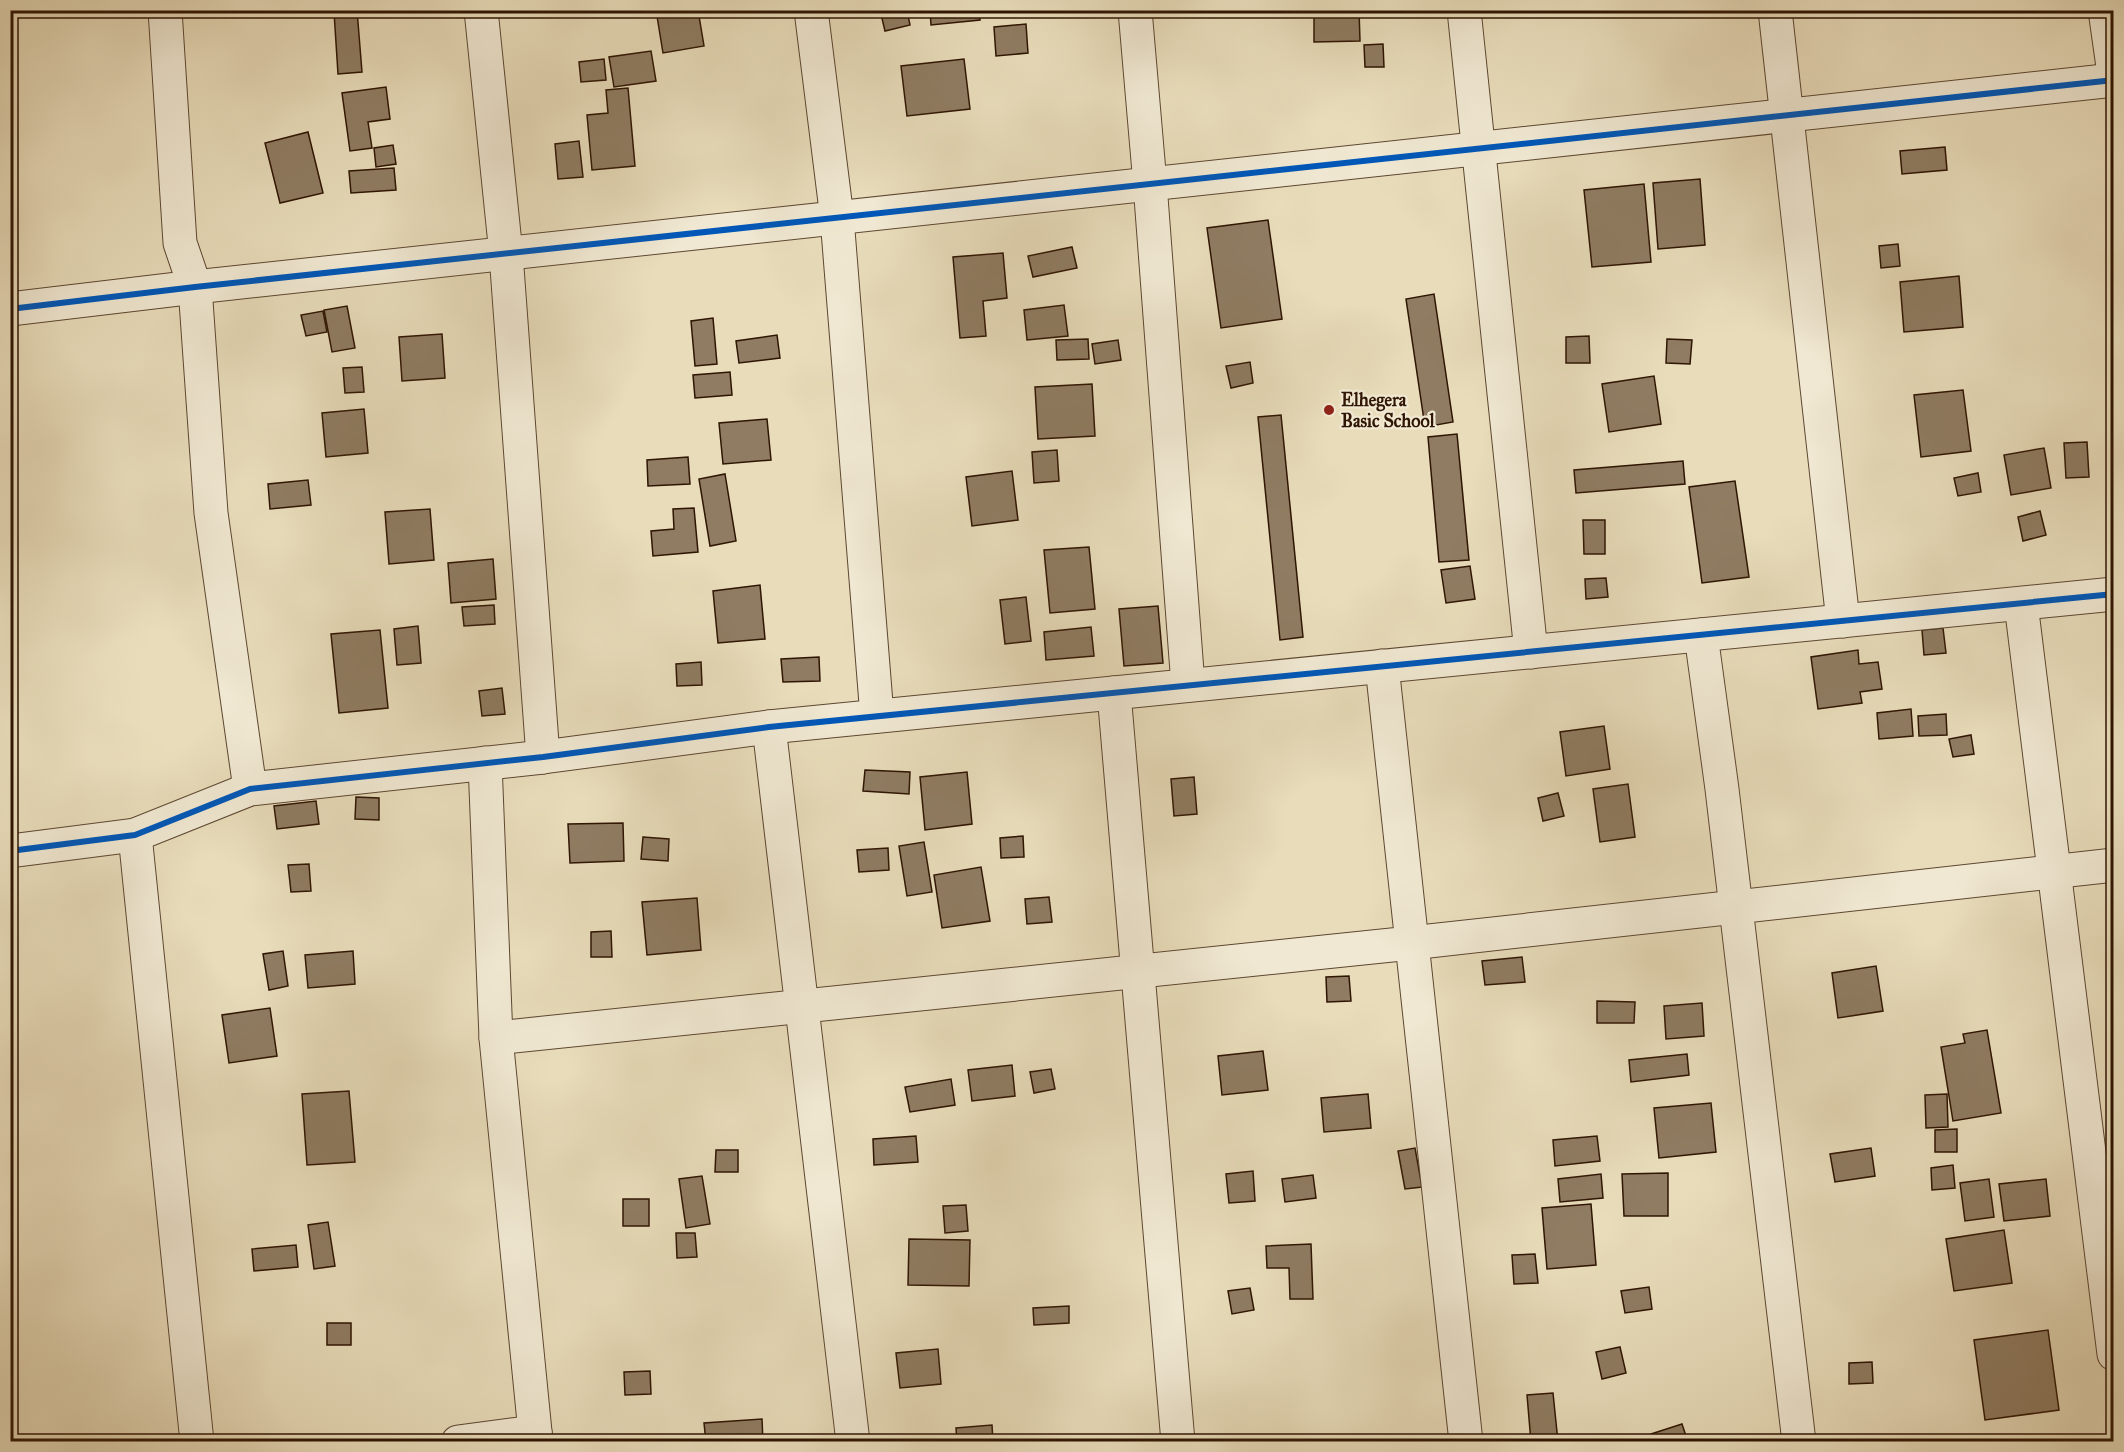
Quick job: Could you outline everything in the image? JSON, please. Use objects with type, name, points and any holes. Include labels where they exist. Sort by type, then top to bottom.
[{"type":"street","points":[[165,10],[180,243],[195,287],[211,513],[250,789]]},
{"type":"street","points":[[481,10],[506,254],[543,758]]},
{"type":"street","points":[[811,10],[837,218],[877,717]]},
{"type":"street","points":[[1135,10],[1188,685]]},
{"type":"street","points":[[1464,10],[1531,652]]},
{"type":"street","points":[[1775,10],[1843,621]]},
{"type":"street","points":[[2106,10],[2114,74]]},
{"type":"street","points":[[10,309],[195,287],[2114,80]]},
{"type":"street","points":[[10,851],[135,835],[250,789],[543,758],[769,727],[2114,594]]},
{"type":"street","points":[[2021,604],[2114,1354]]},
{"type":"street","points":[[1701,635],[1736,908],[1799,1442]]},
{"type":"street","points":[[1382,666],[1466,1442]]},
{"type":"street","points":[[1114,693],[1178,1442]]},
{"type":"street","points":[[769,727],[853,1442]]},
{"type":"street","points":[[458,1442],[536,1437],[496,1038],[485,764]]},
{"type":"street","points":[[135,835],[197,1442]]},
{"type":"street","points":[[496,1038],[1412,944],[2114,865]]},
{"type":"building","points":[[357,10],[362,72],[338,74],[334,12]]},
{"type":"building","points":[[656,10],[698,10],[704,46],[663,53]]},
{"type":"building","points":[[880,10],[907,10],[910,25],[885,31]]},
{"type":"building","points":[[930,10],[979,10],[980,20],[931,25]]},
{"type":"building","points":[[1048,10],[1068,10],[1069,12],[1048,13]]},
{"type":"building","points":[[1314,10],[1359,10],[1360,41],[1314,42]]},
{"type":"building","points":[[1960,10],[2012,10],[2012,12],[1961,17]]},
{"type":"building","points":[[1026,24],[1028,53],[996,56],[994,27]]},
{"type":"building","points":[[1383,44],[1384,67],[1365,67],[1364,45]]},
{"type":"building","points":[[651,51],[656,81],[614,87],[609,57]]},
{"type":"building","points":[[604,59],[606,80],[581,82],[579,62]]},
{"type":"building","points":[[964,59],[970,109],[907,116],[901,66]]},
{"type":"building","points":[[386,87],[390,119],[368,122],[372,148],[350,151],[342,93]]},
{"type":"building","points":[[628,88],[635,166],[592,170],[587,115],[608,113],[606,90]]},
{"type":"building","points":[[308,132],[323,193],[280,203],[265,143]]},
{"type":"building","points":[[579,141],[583,177],[558,179],[555,144]]},
{"type":"building","points":[[393,145],[396,164],[376,167],[374,148]]},
{"type":"building","points":[[1945,147],[1947,170],[1902,174],[1900,151]]},
{"type":"building","points":[[394,168],[396,190],[351,193],[349,171]]},
{"type":"building","points":[[1700,179],[1705,245],[1658,249],[1653,183]]},
{"type":"building","points":[[1644,184],[1651,262],[1592,267],[1584,190]]},
{"type":"building","points":[[1268,220],[1282,319],[1221,328],[1207,228]]},
{"type":"building","points":[[1898,244],[1900,266],[1881,268],[1879,246]]},
{"type":"building","points":[[1072,247],[1077,268],[1033,277],[1028,256]]},
{"type":"building","points":[[1003,253],[1007,298],[983,301],[986,336],[960,338],[953,257]]},
{"type":"building","points":[[1959,276],[1963,327],[1904,332],[1900,282]]},
{"type":"building","points":[[1434,294],[1453,422],[1425,427],[1406,299]]},
{"type":"building","points":[[1064,305],[1068,336],[1027,340],[1024,310]]},
{"type":"building","points":[[347,306],[355,348],[332,352],[324,310]]},
{"type":"building","points":[[323,311],[327,332],[306,336],[301,315]]},
{"type":"building","points":[[713,318],[717,364],[695,366],[691,321]]},
{"type":"building","points":[[442,334],[445,378],[402,381],[399,337]]},
{"type":"building","points":[[777,335],[780,358],[739,363],[736,341]]},
{"type":"building","points":[[1589,336],[1590,363],[1566,363],[1566,337]]},
{"type":"building","points":[[1088,339],[1089,359],[1057,360],[1056,340]]},
{"type":"building","points":[[1667,339],[1692,340],[1690,364],[1666,363]]},
{"type":"building","points":[[1118,340],[1121,360],[1095,364],[1092,344]]},
{"type":"building","points":[[1250,362],[1253,383],[1231,388],[1226,366]]},
{"type":"building","points":[[362,367],[364,392],[345,393],[343,368]]},
{"type":"building","points":[[730,372],[732,395],[695,398],[693,375]]},
{"type":"building","points":[[1654,376],[1661,424],[1609,432],[1602,384]]},
{"type":"building","points":[[1092,384],[1095,436],[1038,439],[1035,387]]},
{"type":"building","points":[[1963,390],[1971,451],[1921,457],[1914,395]]},
{"type":"building","points":[[364,409],[368,453],[326,457],[322,413]]},
{"type":"building","points":[[1281,415],[1303,637],[1280,640],[1258,417]]},
{"type":"building","points":[[767,419],[771,460],[723,464],[719,423]]},
{"type":"building","points":[[1457,434],[1469,560],[1439,562],[1428,437]]},
{"type":"building","points":[[2087,442],[2089,477],[2066,478],[2064,443]]},
{"type":"building","points":[[2044,448],[2051,488],[2011,495],[2004,455]]},
{"type":"building","points":[[1057,450],[1059,481],[1034,483],[1032,452]]},
{"type":"building","points":[[688,457],[690,484],[648,486],[647,460]]},
{"type":"building","points":[[1683,461],[1685,484],[1576,493],[1574,470]]},
{"type":"building","points":[[1012,471],[1018,520],[972,526],[966,477]]},
{"type":"building","points":[[1978,473],[1981,492],[1958,496],[1954,478]]},
{"type":"building","points":[[725,474],[736,541],[710,546],[699,479]]},
{"type":"building","points":[[308,480],[311,505],[270,509],[268,484]]},
{"type":"building","points":[[1735,481],[1749,577],[1702,583],[1689,487]]},
{"type":"building","points":[[694,508],[698,552],[653,556],[651,531],[674,529],[673,509]]},
{"type":"building","points":[[430,509],[434,560],[389,564],[385,512]]},
{"type":"building","points":[[2040,511],[2046,535],[2023,541],[2018,517]]},
{"type":"building","points":[[1583,520],[1605,520],[1605,554],[1584,554]]},
{"type":"building","points":[[1089,547],[1095,609],[1050,613],[1044,550]]},
{"type":"building","points":[[493,559],[496,599],[451,603],[448,563]]},
{"type":"building","points":[[1470,566],[1475,599],[1446,603],[1441,570]]},
{"type":"building","points":[[1606,578],[1608,597],[1586,599],[1585,579]]},
{"type":"building","points":[[760,585],[765,639],[718,643],[713,591]]},
{"type":"building","points":[[1026,597],[1031,641],[1005,644],[1000,600]]},
{"type":"building","points":[[494,605],[495,624],[464,626],[462,607]]},
{"type":"building","points":[[1158,606],[1163,663],[1124,666],[1119,609]]},
{"type":"building","points":[[418,626],[421,663],[397,665],[394,629]]},
{"type":"building","points":[[1091,627],[1094,656],[1046,660],[1044,632]]},
{"type":"building","points":[[1943,628],[1946,653],[1924,655],[1922,630]]},
{"type":"building","points":[[380,630],[388,708],[339,713],[331,634]]},
{"type":"building","points":[[1858,650],[1859,664],[1878,662],[1882,689],[1860,692],[1862,703],[1818,709],[1811,657]]},
{"type":"building","points":[[819,657],[820,681],[783,682],[781,659]]},
{"type":"building","points":[[701,662],[702,685],[677,686],[676,664]]},
{"type":"building","points":[[502,688],[505,714],[482,716],[479,691]]},
{"type":"building","points":[[1911,709],[1913,736],[1879,739],[1877,713]]},
{"type":"building","points":[[1946,714],[1947,735],[1919,736],[1918,716]]},
{"type":"building","points":[[1604,726],[1610,769],[1566,776],[1560,732]]},
{"type":"building","points":[[1971,735],[1974,754],[1953,757],[1949,739]]},
{"type":"building","points":[[865,770],[910,772],[909,794],[863,791]]},
{"type":"building","points":[[967,772],[972,824],[925,830],[920,777]]},
{"type":"building","points":[[1194,777],[1197,814],[1174,816],[1171,779]]},
{"type":"building","points":[[1628,784],[1635,837],[1600,842],[1593,789]]},
{"type":"building","points":[[1558,793],[1564,816],[1543,821],[1538,798]]},
{"type":"building","points":[[356,797],[379,798],[379,820],[355,819]]},
{"type":"building","points":[[316,801],[319,824],[277,829],[274,806]]},
{"type":"building","points":[[623,823],[624,861],[570,863],[568,824]]},
{"type":"building","points":[[1023,836],[1024,857],[1001,858],[1000,838]]},
{"type":"building","points":[[643,837],[669,839],[668,861],[641,859]]},
{"type":"building","points":[[924,842],[932,892],[907,896],[899,846]]},
{"type":"building","points":[[888,848],[889,870],[859,872],[857,850]]},
{"type":"building","points":[[309,864],[311,891],[291,892],[288,865]]},
{"type":"building","points":[[981,867],[990,921],[942,928],[934,875]]},
{"type":"building","points":[[1049,897],[1052,922],[1027,924],[1025,899]]},
{"type":"building","points":[[697,898],[701,950],[647,955],[642,902]]},
{"type":"building","points":[[611,931],[612,957],[591,957],[591,932]]},
{"type":"building","points":[[283,951],[288,986],[269,990],[263,954]]},
{"type":"building","points":[[353,951],[355,984],[308,988],[305,955]]},
{"type":"building","points":[[1522,957],[1525,982],[1485,985],[1482,961]]},
{"type":"building","points":[[1876,966],[1883,1011],[1838,1018],[1832,973]]},
{"type":"building","points":[[1349,976],[1351,1001],[1327,1002],[1326,977]]},
{"type":"building","points":[[1597,1001],[1635,1002],[1634,1023],[1597,1023]]},
{"type":"building","points":[[1702,1003],[1704,1036],[1666,1039],[1664,1006]]},
{"type":"building","points":[[270,1008],[277,1056],[229,1063],[222,1015]]},
{"type":"building","points":[[1987,1030],[2001,1113],[1953,1121],[1941,1047],[1965,1043],[1963,1034]]},
{"type":"building","points":[[1263,1051],[1268,1090],[1222,1095],[1218,1056]]},
{"type":"building","points":[[1687,1054],[1689,1075],[1631,1082],[1629,1060]]},
{"type":"building","points":[[1012,1065],[1015,1096],[972,1101],[968,1070]]},
{"type":"building","points":[[1051,1069],[1055,1089],[1034,1093],[1030,1072]]},
{"type":"building","points":[[951,1079],[955,1105],[910,1112],[905,1087]]},
{"type":"building","points":[[349,1091],[355,1162],[307,1165],[302,1094]]},
{"type":"building","points":[[1368,1094],[1371,1128],[1324,1132],[1321,1098]]},
{"type":"building","points":[[1947,1094],[1948,1127],[1926,1128],[1925,1095]]},
{"type":"building","points":[[1711,1103],[1716,1152],[1659,1158],[1654,1108]]},
{"type":"building","points":[[1957,1129],[1957,1152],[1935,1152],[1935,1130]]},
{"type":"building","points":[[916,1136],[918,1162],[874,1165],[873,1139]]},
{"type":"building","points":[[1597,1136],[1600,1161],[1555,1166],[1553,1140]]},
{"type":"building","points":[[1415,1148],[1422,1187],[1405,1189],[1398,1151]]},
{"type":"building","points":[[1871,1148],[1875,1176],[1835,1182],[1830,1154]]},
{"type":"building","points":[[716,1150],[738,1150],[738,1172],[715,1172]]},
{"type":"building","points":[[1953,1165],[1955,1188],[1932,1190],[1931,1168]]},
{"type":"building","points":[[1253,1171],[1255,1201],[1229,1203],[1226,1174]]},
{"type":"building","points":[[1668,1173],[1668,1216],[1624,1216],[1622,1174]]},
{"type":"building","points":[[1601,1174],[1603,1198],[1560,1202],[1558,1179]]},
{"type":"building","points":[[1313,1175],[1316,1198],[1285,1202],[1282,1179]]},
{"type":"building","points":[[702,1176],[710,1224],[686,1228],[679,1179]]},
{"type":"building","points":[[1989,1179],[1994,1217],[1965,1221],[1960,1183]]},
{"type":"building","points":[[2046,1179],[2050,1216],[2004,1221],[1999,1184]]},
{"type":"building","points":[[623,1199],[649,1199],[649,1226],[623,1226]]},
{"type":"building","points":[[1591,1204],[1596,1265],[1547,1269],[1542,1208]]},
{"type":"building","points":[[966,1205],[968,1231],[945,1233],[943,1206]]},
{"type":"building","points":[[328,1222],[335,1266],[314,1269],[308,1225]]},
{"type":"building","points":[[2004,1230],[2012,1283],[1954,1291],[1946,1239]]},
{"type":"building","points":[[676,1233],[695,1233],[697,1257],[677,1258]]},
{"type":"building","points":[[909,1239],[970,1240],[969,1286],[908,1285]]},
{"type":"building","points":[[1311,1244],[1313,1299],[1290,1299],[1289,1268],[1267,1268],[1266,1246]]},
{"type":"building","points":[[296,1245],[298,1267],[254,1271],[252,1249]]},
{"type":"building","points":[[1535,1254],[1538,1283],[1514,1284],[1512,1255]]},
{"type":"building","points":[[1649,1287],[1652,1309],[1625,1313],[1621,1291]]},
{"type":"building","points":[[1250,1288],[1254,1310],[1232,1314],[1228,1291]]},
{"type":"building","points":[[1069,1306],[1069,1323],[1034,1325],[1033,1308]]},
{"type":"building","points":[[327,1323],[351,1323],[351,1345],[327,1345]]},
{"type":"building","points":[[2048,1330],[2059,1410],[1985,1420],[1974,1340]]},
{"type":"building","points":[[1620,1347],[1626,1373],[1602,1379],[1596,1352]]},
{"type":"building","points":[[938,1349],[941,1384],[900,1388],[896,1353]]},
{"type":"building","points":[[1872,1362],[1873,1383],[1849,1384],[1849,1363]]},
{"type":"building","points":[[650,1371],[651,1394],[625,1395],[624,1372]]},
{"type":"building","points":[[1553,1393],[1558,1442],[1531,1442],[1527,1395]]},
{"type":"building","points":[[762,1419],[763,1442],[706,1442],[704,1423]]},
{"type":"building","points":[[1682,1424],[1688,1442],[1654,1442],[1651,1434]]},
{"type":"building","points":[[992,1425],[993,1442],[957,1442],[956,1428]]},
{"type":"building","points":[[615,1435],[616,1442],[586,1442],[586,1441]]},
{"type":"cycle path","points":[[10,309],[195,287],[2114,80]]},
{"type":"cycle path","points":[[10,851],[135,835],[250,789],[543,757],[769,727],[2114,594]]},
{"type":"place","name":"Elhegera Basic School","points":[[1329,410]]}]
